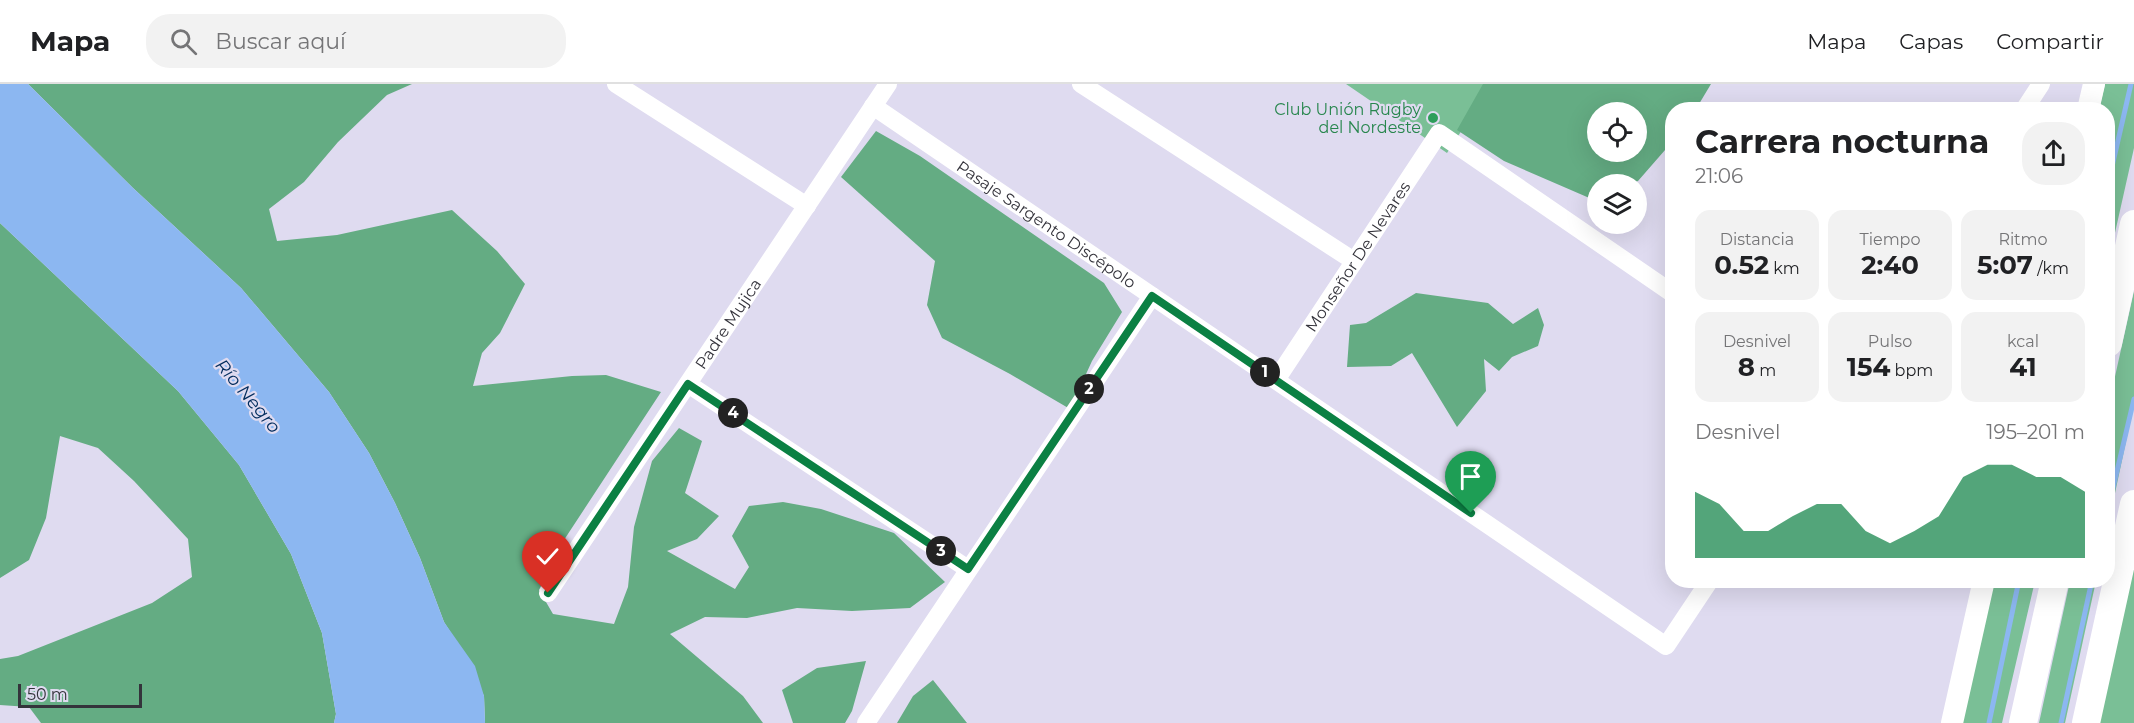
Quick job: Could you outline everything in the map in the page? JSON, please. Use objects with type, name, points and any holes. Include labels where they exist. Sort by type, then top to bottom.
[{"type":"highway","points":[[2115,311],[2134,224]]},
{"type":"highway","points":[[2086,723],[2134,504]]},
{"type":"highway","points":[[2023,723],[2053,588]]},
{"type":"street","points":[[616,84],[807,206]]},
{"type":"street","name":"Padre Mujica","points":[[548,593],[888,84]]},
{"type":"street","points":[[1081,84],[1354,261]]},
{"type":"street","points":[[2030,102],[2041,84]]},
{"type":"street","points":[[2090,102],[2094,84]]},
{"type":"street","name":"Pasaje Sargento Discépolo","points":[[873,106],[1666,646],[1705,588]]},
{"type":"street","name":"Monseñor De Nevares","points":[[1276,380],[1439,133],[1665,288]]},
{"type":"street","points":[[866,723],[1152,296]]},
{"type":"street","points":[[688,384],[968,569]]},
{"type":"street","points":[[1952,723],[1982,588]]},
{"type":"green space","points":[[28,84],[412,84],[387,95],[338,142],[304,182],[269,209],[277,241],[337,235],[452,210],[497,251],[525,284],[500,333],[482,353],[473,386],[572,376],[606,375],[661,392],[564,540],[539,590],[553,614],[614,624],[628,587],[634,527],[652,461],[679,428],[702,441],[685,493],[719,516],[697,539],[667,551],[735,589],[749,567],[732,536],[749,506],[783,502],[821,509],[894,533],[945,582],[910,608],[852,611],[797,608],[747,618],[705,617],[670,634],[743,696],[763,723],[485,723],[484,696],[458,644],[444,622],[420,558],[395,503],[369,453],[329,392],[241,288],[133,188]]},
{"type":"green space","name":"Club Unión Rugby del Nordeste","points":[[1346,84],[1492,84],[1447,153]]},
{"type":"green space","points":[[1483,84],[1711,84],[1700,102],[1665,102],[1665,150],[1644,174],[1587,174],[1587,197],[1504,161],[1457,130]]},
{"type":"green space","points":[[2105,84],[2134,84],[2134,148],[2115,233],[2115,102],[2101,102]]},
{"type":"green space","points":[[876,131],[920,156],[1104,283],[1122,312],[1092,361],[1070,409],[942,338],[927,305],[935,261],[841,177]]},
{"type":"green space","points":[[0,223],[178,391],[239,465],[291,554],[322,633],[336,714],[334,723],[41,723],[29,707],[0,705],[0,659],[18,656],[152,603],[192,577],[188,539],[134,481],[98,448],[60,436],[46,518],[29,560],[0,578]]},
{"type":"green space","points":[[2134,291],[2134,404],[2115,493],[2115,376]]},
{"type":"green space","points":[[1416,293],[1488,303],[1513,324],[1538,308],[1544,325],[1538,346],[1512,357],[1499,371],[1484,359],[1486,391],[1457,427],[1412,353],[1391,366],[1347,367],[1350,325],[1366,323]]},
{"type":"green space","points":[[2134,551],[2134,723],[2094,723]]},
{"type":"green space","points":[[1991,588],[2033,588],[2002,723],[1962,723]]},
{"type":"green space","points":[[2068,588],[2094,588],[2065,723],[2039,723]]},
{"type":"green space","points":[[866,661],[852,711],[845,723],[793,723],[782,690],[817,668]]},
{"type":"green space","points":[[933,680],[967,723],[897,723],[913,696]]},
{"type":"water","name":"Río Negro","points":[[0,84],[28,84],[133,188],[241,288],[329,392],[369,453],[395,503],[420,558],[444,622],[475,666],[484,696],[485,723],[334,723],[336,714],[322,633],[291,554],[239,465],[178,391],[0,223]]},
{"type":"waterway","points":[[2115,154],[2131,84]]},
{"type":"waterway","points":[[2115,479],[2134,399]]},
{"type":"waterway","points":[[1989,723],[2017,588]]},
{"type":"waterway","points":[[2061,723],[2090,588]]},
{"type":"place","name":"Club Unión Rugby del Nordeste","points":[[1433,118]]},
{"type":"route","points":[[548,593],[688,384],[968,569],[1152,296],[1471,513]]}]
